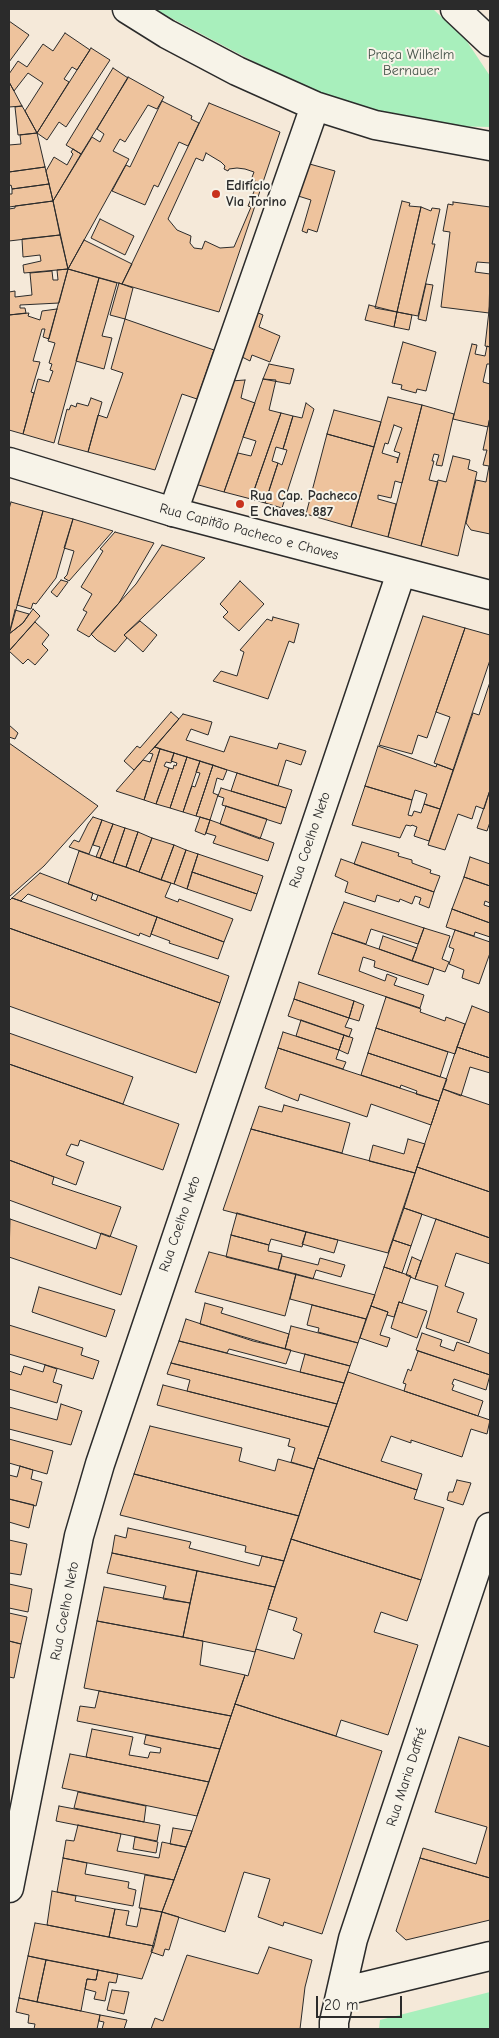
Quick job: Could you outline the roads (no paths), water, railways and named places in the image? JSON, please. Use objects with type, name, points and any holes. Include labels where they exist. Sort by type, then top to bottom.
[{"type":"street","points":[[127,9],[167,34],[237,71],[315,106],[375,125],[490,146]]},
{"type":"street","points":[[455,9],[490,42]]},
{"type":"street","points":[[174,512],[315,106]]},
{"type":"street","name":"Rua Capitão Pacheco e Chaves","points":[[9,462],[174,512],[490,595]]},
{"type":"street","name":"Rua Coelho Neto","points":[[9,1888],[79,1536],[100,1464],[401,573]]},
{"type":"street","name":"Rua Maria Daffré","points":[[334,2029],[353,1939],[490,1527]]},
{"type":"street","points":[[341,1992],[490,1956]]},
{"type":"place","name":"Edifício Via Torino","points":[[216,194]]},
{"type":"place","name":"Rua Cap. Pacheco E Chaves, 887","points":[[240,504]]},
{"type":"park label","name":"Praça Wilhelm Bernauer","points":[[411,64]]}]
